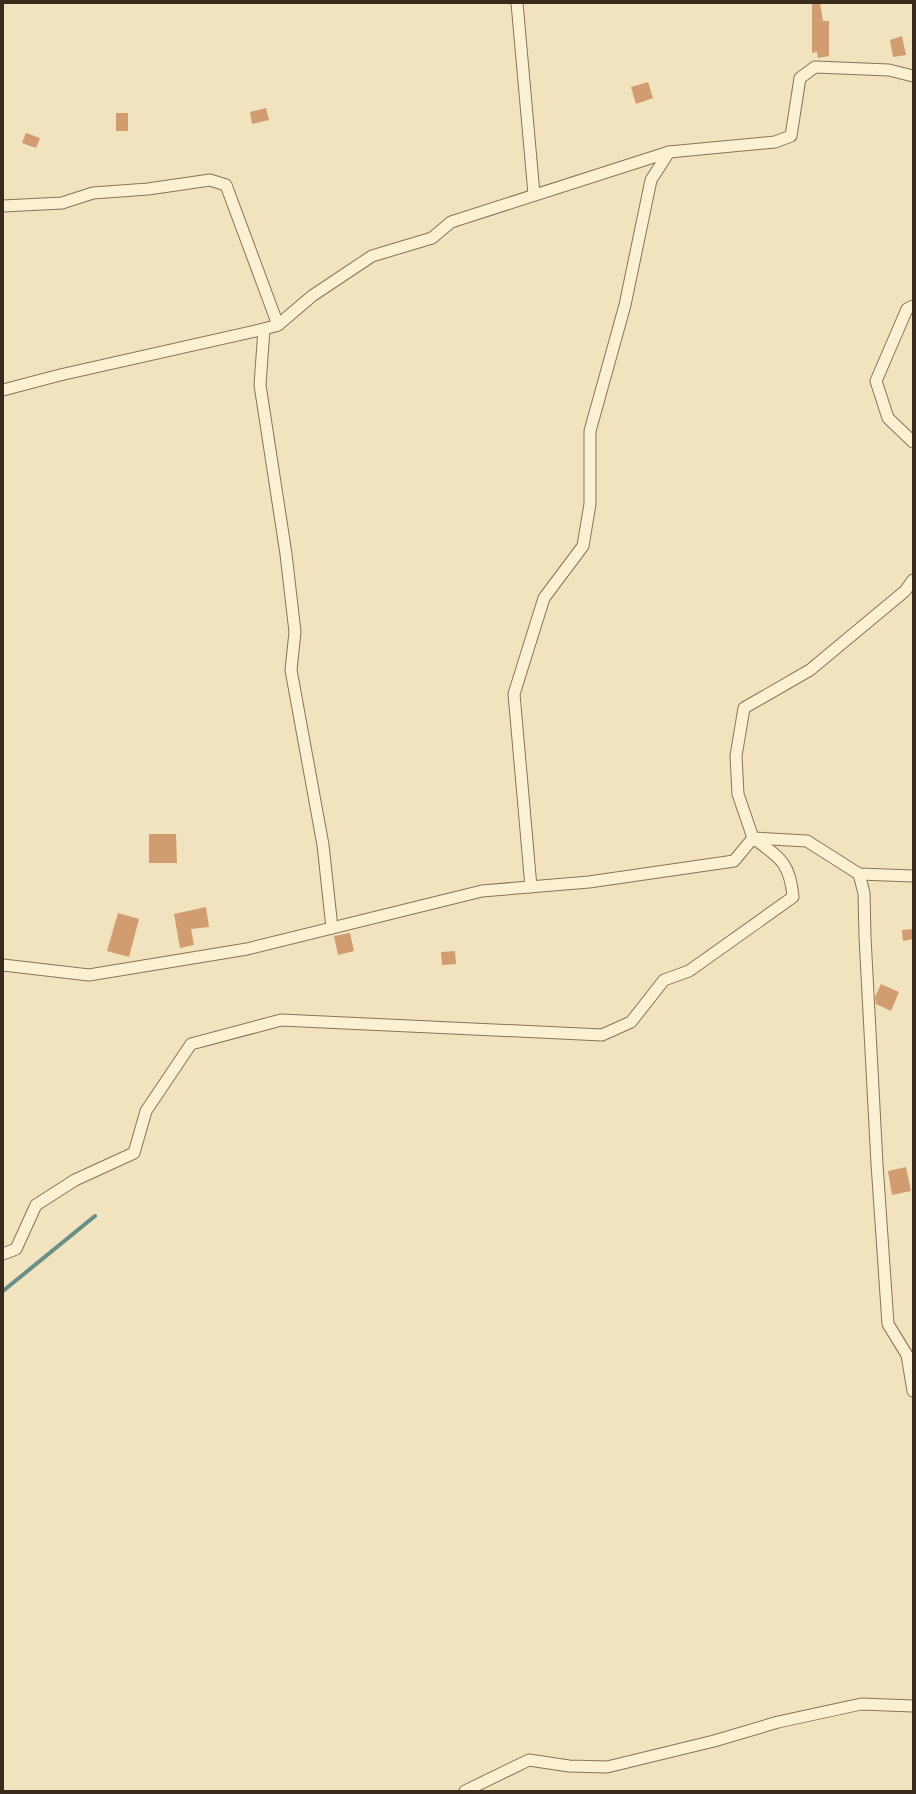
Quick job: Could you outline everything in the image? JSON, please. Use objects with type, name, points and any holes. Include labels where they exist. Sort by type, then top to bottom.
[{"type":"street","points":[[517,3],[534,194]]},
{"type":"street","points":[[3,390],[278,325],[312,296],[372,256],[432,238],[452,222],[534,194],[669,152],[775,142],[791,136],[800,78],[815,67],[888,70],[913,76]]},
{"type":"street","points":[[531,887],[514,694],[544,598],[583,546],[590,504],[590,431],[625,305],[651,180],[669,152]]},
{"type":"street","points":[[3,206],[62,203],[93,193],[148,189],[210,180],[226,185],[278,325]]},
{"type":"street","points":[[913,306],[907,309],[876,381],[888,418],[913,442]]},
{"type":"street","points":[[264,329],[260,385],[286,554],[296,632],[291,670],[323,845],[332,928]]},
{"type":"street","points":[[3,1254],[16,1249],[36,1205],[75,1180],[134,1153],[146,1111],[191,1044],[281,1020],[602,1035],[632,1022],[664,980],[689,971],[793,897],[792,882],[782,859],[752,838],[738,794],[736,756],[744,708],[810,670],[905,592],[913,580]]},
{"type":"street","points":[[3,965],[89,975],[247,949],[482,891],[589,882],[734,862],[752,838]]},
{"type":"street","points":[[752,838],[807,841],[859,874],[913,876]]},
{"type":"street","points":[[859,874],[864,893],[877,1164],[888,1324],[910,1355],[913,1391]]},
{"type":"street","points":[[465,1791],[529,1760],[569,1766],[607,1767],[714,1741],[778,1722],[861,1704],[913,1706]]},
{"type":"building","points":[[812,3],[820,3],[823,21],[829,21],[829,56],[818,58],[817,52],[812,53]]},
{"type":"building","points":[[902,36],[906,55],[893,57],[890,40]]},
{"type":"building","points":[[648,82],[653,98],[636,104],[631,87]]},
{"type":"building","points":[[266,108],[269,120],[252,124],[250,112]]},
{"type":"building","points":[[116,113],[128,113],[128,131],[116,131]]},
{"type":"building","points":[[26,133],[40,138],[36,148],[22,143]]},
{"type":"building","points":[[149,834],[176,834],[177,863],[149,863]]},
{"type":"building","points":[[206,907],[209,927],[191,929],[194,945],[180,948],[174,914]]},
{"type":"building","points":[[118,913],[139,919],[129,957],[107,951]]},
{"type":"building","points":[[913,929],[913,939],[903,941],[902,930]]},
{"type":"building","points":[[350,933],[354,951],[338,955],[334,936]]},
{"type":"building","points":[[455,951],[456,964],[442,965],[441,952]]},
{"type":"building","points":[[881,984],[899,992],[891,1011],[876,1004],[875,997]]},
{"type":"building","points":[[906,1167],[911,1191],[892,1195],[888,1171]]},
{"type":"waterway","points":[[3,1291],[95,1216]]}]
